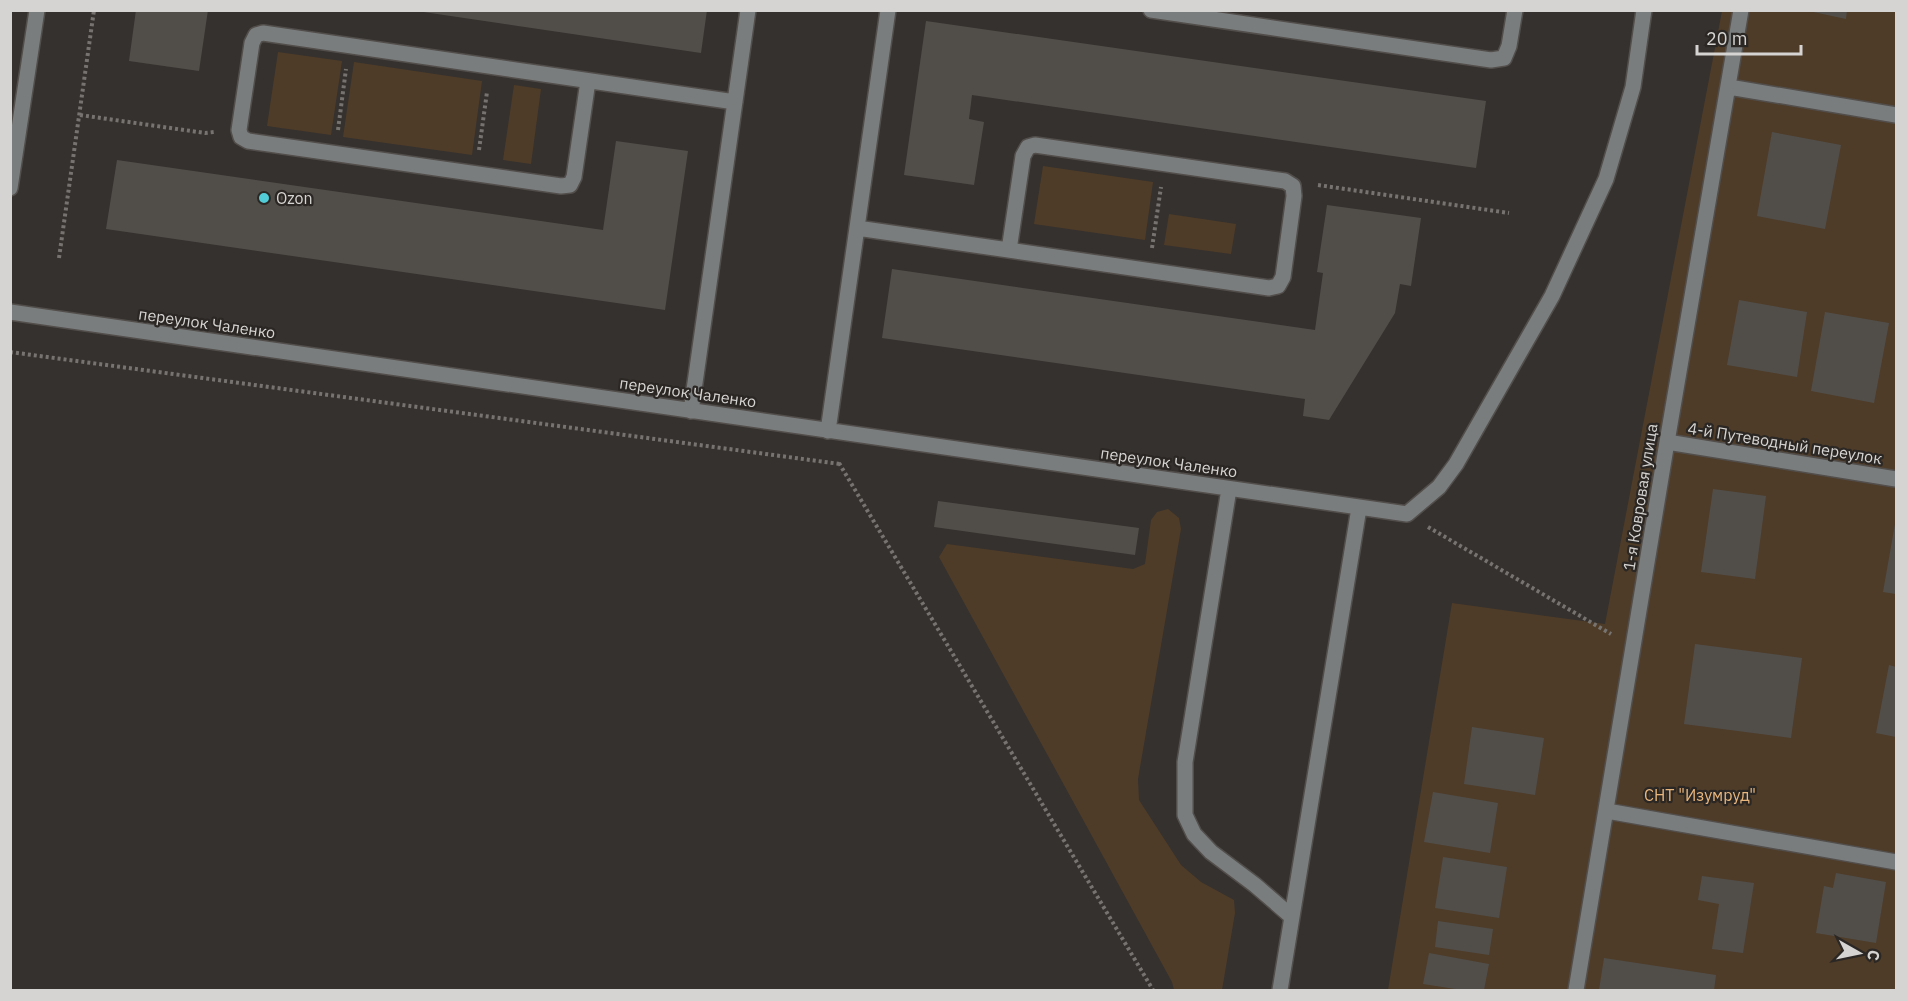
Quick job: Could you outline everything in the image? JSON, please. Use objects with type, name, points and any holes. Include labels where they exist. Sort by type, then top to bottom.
[{"type":"street","points":[[10,188],[37,10]]},
{"type":"street","points":[[691,411],[748,10]]},
{"type":"street","points":[[828,431],[888,10]]},
{"type":"street","points":[[1151,10],[1491,60],[1504,58],[1509,46],[1515,10]]},
{"type":"street","points":[[1407,514],[1439,488],[1456,465],[1552,296],[1606,179],[1633,87],[1644,10]]},
{"type":"street","name":"1-я Ковровая улица","points":[[1576,990],[1741,10]]},
{"type":"street","points":[[588,81],[574,177],[570,185],[561,186],[248,141],[241,137],[239,130],[252,43],[256,35],[263,33],[735,102]]},
{"type":"street","points":[[1729,87],[1896,115]]},
{"type":"street","points":[[857,228],[1269,288],[1278,286],[1283,277],[1294,196],[1293,186],[1285,182],[1035,146],[1028,147],[1023,156],[1009,250]]},
{"type":"street","name":"переулок Чаленко","points":[[10,312],[1407,514]]},
{"type":"street","name":"4-й Путеводный переулок","points":[[1667,442],[1896,479]]},
{"type":"street","points":[[1229,489],[1185,762],[1185,815],[1194,834],[1211,852],[1255,885],[1292,917]]},
{"type":"street","points":[[1280,990],[1359,508]]},
{"type":"street","points":[[1607,811],[1896,862]]},
{"type":"path","points":[[59,258],[94,10]]},
{"type":"path","points":[[337,136],[347,62]]},
{"type":"path","points":[[478,156],[488,82]]},
{"type":"path","points":[[80,115],[205,132],[239,130]]},
{"type":"path","points":[[1152,250],[1162,177]]},
{"type":"path","points":[[1318,185],[1509,213]]},
{"type":"path","points":[[10,352],[840,464]]},
{"type":"path","points":[[828,431],[834,453],[840,464],[1154,990]]},
{"type":"path","points":[[1407,514],[1634,647]]},
{"type":"green space","name":"СНТ \"Изумруд\"","points":[[1722,11],[1896,11],[1896,990],[1388,990],[1452,603],[1605,624]]},
{"type":"green space","points":[[278,52],[342,61],[331,135],[267,126]]},
{"type":"green space","points":[[354,62],[482,81],[472,155],[343,137]]},
{"type":"green space","points":[[514,85],[541,89],[531,164],[503,160]]},
{"type":"green space","points":[[1043,166],[1153,182],[1145,240],[1034,224]]},
{"type":"green space","points":[[1169,214],[1236,224],[1231,254],[1164,245]]},
{"type":"green space","points":[[1168,509],[1179,518],[1181,529],[1138,779],[1139,800],[1181,865],[1201,882],[1234,900],[1235,913],[1222,990],[1174,990],[1172,982],[939,557],[947,544],[1133,569],[1145,564],[1151,520],[1157,512]]},
{"type":"building","points":[[136,10],[208,10],[199,71],[129,61]]},
{"type":"building","points":[[410,10],[707,10],[701,53]]},
{"type":"building","points":[[1804,10],[1847,10],[1846,19]]},
{"type":"building","points":[[926,21],[1486,101],[1476,168],[972,95],[969,119],[984,122],[974,185],[904,175]]},
{"type":"building","points":[[1772,132],[1841,145],[1825,229],[1757,216]]},
{"type":"building","points":[[616,141],[688,151],[665,310],[106,229],[117,160],[603,230]]},
{"type":"building","points":[[1327,205],[1421,218],[1411,286],[1400,284],[1395,313],[1329,420],[1303,416],[1305,399],[882,338],[892,269],[1315,330],[1323,273],[1317,272]]},
{"type":"building","points":[[1739,300],[1807,312],[1797,377],[1727,365]]},
{"type":"building","points":[[1825,312],[1889,323],[1874,403],[1811,391]]},
{"type":"building","points":[[1713,489],[1766,496],[1755,579],[1701,572]]},
{"type":"building","points":[[938,501],[1139,528],[1135,555],[934,527]]},
{"type":"building","points":[[1896,524],[1896,594],[1883,592]]},
{"type":"building","points":[[1695,644],[1802,658],[1791,738],[1684,724]]},
{"type":"building","points":[[1889,665],[1896,667],[1896,737],[1876,733]]},
{"type":"building","points":[[1472,727],[1544,738],[1535,795],[1464,784]]},
{"type":"building","points":[[1433,792],[1498,803],[1490,853],[1424,842]]},
{"type":"building","points":[[1443,857],[1507,867],[1499,918],[1435,908]]},
{"type":"building","points":[[1836,873],[1886,882],[1876,943],[1816,933],[1824,886],[1833,888]]},
{"type":"building","points":[[1702,876],[1754,883],[1743,953],[1712,949],[1719,904],[1698,900]]},
{"type":"building","points":[[1438,921],[1493,929],[1489,955],[1435,947]]},
{"type":"building","points":[[1429,953],[1489,964],[1484,990],[1462,990],[1423,984]]},
{"type":"building","points":[[1604,958],[1716,975],[1714,990],[1599,990]]},
{"type":"place","name":"Ozon","points":[[264,198]]}]
